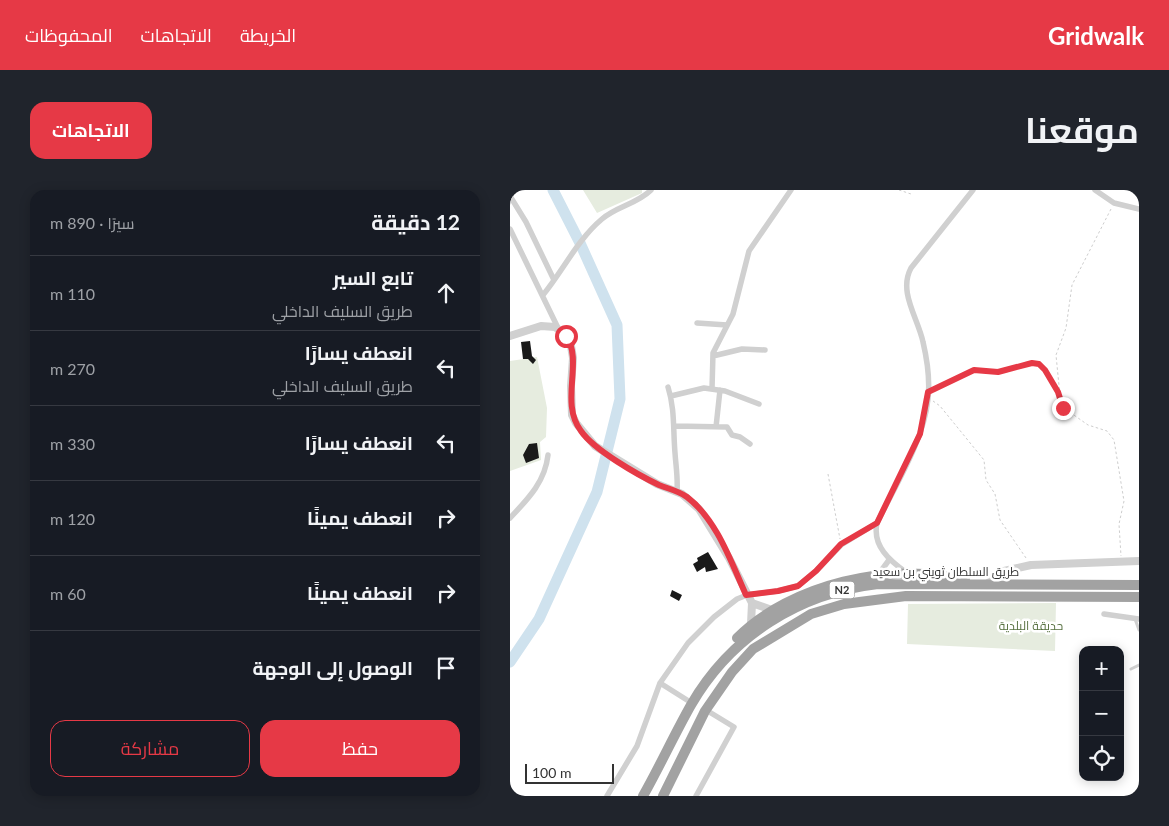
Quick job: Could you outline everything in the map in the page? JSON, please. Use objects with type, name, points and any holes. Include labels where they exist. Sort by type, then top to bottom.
[{"type":"highway","points":[[689,702],[717,659],[751,624],[772,610],[822,587],[841,581],[878,576],[909,575],[954,577],[976,583]]},
{"type":"highway","name":"طريق السلطان ثويني بن سعيد","points":[[644,796],[689,702],[721,662],[745,639],[770,621],[810,600],[840,590],[878,584],[976,583],[1139,586]]},
{"type":"highway","name":"طريق السلطان ثويني بن سعيد","points":[[663,796],[705,711],[732,672],[753,649],[811,614],[844,604],[906,596],[1139,597]]},
{"type":"street","points":[[543,295],[600,221],[609,213],[644,198],[652,190]]},
{"type":"street","points":[[712,389],[713,356],[718,339],[733,314],[749,250],[790,190]]},
{"type":"street","points":[[909,575],[888,560],[877,539],[877,523],[920,434],[928,400],[924,344],[910,302],[906,280],[911,268],[973,190]]},
{"type":"street","points":[[1095,190],[1114,203],[1139,209]]},
{"type":"street","points":[[510,196],[554,280]]},
{"type":"street","points":[[510,229],[512,239],[543,295],[559,330],[566,336],[571,346],[572,415],[585,436],[595,446],[657,484],[677,492],[693,502],[706,517],[730,558],[746,595],[752,603],[772,610]]},
{"type":"street","points":[[697,323],[727,325]]},
{"type":"street","points":[[510,336],[541,326],[559,330]]},
{"type":"street","points":[[713,356],[742,349],[765,350]]},
{"type":"street","points":[[668,387],[675,426],[675,454],[679,475],[677,492]]},
{"type":"street","points":[[671,396],[704,388],[720,390],[759,404]]},
{"type":"street","points":[[716,427],[720,390]]},
{"type":"street","points":[[675,426],[727,427],[732,435],[740,437],[750,444]]},
{"type":"street","points":[[510,518],[531,495],[543,477],[548,455]]},
{"type":"street","points":[[607,796],[637,746],[660,683],[688,642],[728,604],[746,595],[778,591],[798,586],[816,571],[841,544],[877,523]]},
{"type":"street","points":[[878,576],[888,560]]},
{"type":"street","points":[[987,584],[1004,571],[1031,565],[1139,561]]},
{"type":"street","points":[[751,624],[752,603]]},
{"type":"street","points":[[1104,614],[1137,619]]},
{"type":"street","points":[[660,683],[689,702]]},
{"type":"street","points":[[696,796],[734,727],[710,713]]},
{"type":"lane","points":[[1137,619],[1139,630]]},
{"type":"lane","points":[[1131,669],[1139,666]]},
{"type":"path","points":[[899,190],[911,194]]},
{"type":"path","points":[[1114,203],[1072,285],[1066,328],[1056,355],[1058,392],[1061,406],[1088,425],[1107,431],[1114,440],[1124,501],[1119,524],[1121,561]]},
{"type":"path","points":[[928,392],[974,370],[998,372],[1032,363],[1039,364],[1045,370],[1058,392]]},
{"type":"path","points":[[928,400],[937,403],[984,460],[986,480],[995,494],[1000,520],[1031,565]]},
{"type":"path","points":[[828,474],[841,544]]},
{"type":"green space","points":[[583,190],[642,190],[642,193],[597,213]]},
{"type":"green space","points":[[537,357],[547,408],[546,437],[540,442],[541,460],[510,471],[510,361]]},
{"type":"green space","name":"حديقة البلدية","points":[[1056,603],[1055,651],[907,644],[908,604]]},
{"type":"building","points":[[530,341],[532,356],[536,360],[533,364],[528,359],[523,359],[521,342]]},
{"type":"building","points":[[537,443],[539,458],[526,463],[523,455],[529,444]]},
{"type":"building","points":[[708,552],[718,569],[706,572],[705,567],[697,572],[693,564],[698,561],[697,558]]},
{"type":"building","points":[[672,590],[682,595],[679,601],[670,596]]},
{"type":"waterway","points":[[510,662],[539,619],[597,492],[620,399],[617,325],[580,243],[553,190]]},
{"type":"route","points":[[566,336],[571,346],[572,358],[572,415],[582,432],[595,446],[657,484],[682,494],[693,502],[706,517],[730,558],[746,595],[778,591],[798,586],[816,571],[841,544],[877,523],[920,434],[924,423],[928,392],[974,370],[991,373],[1012,370],[1032,363],[1039,364],[1045,370],[1058,392],[1063,408]]}]
